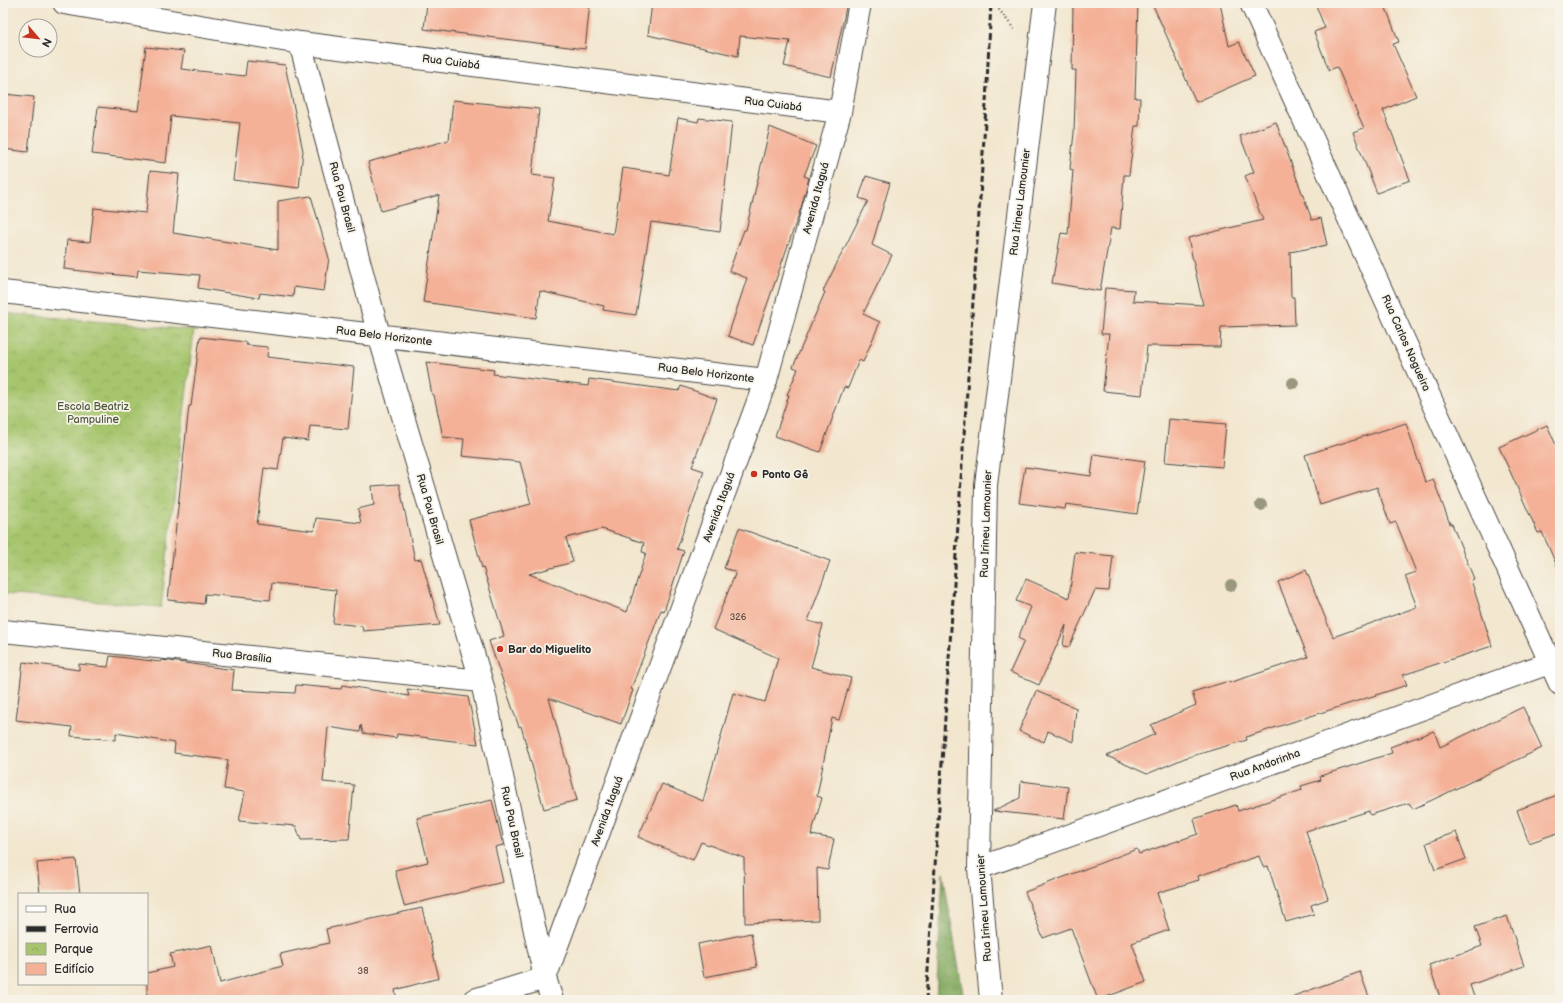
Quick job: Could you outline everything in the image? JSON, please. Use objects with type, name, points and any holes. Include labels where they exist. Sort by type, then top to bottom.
[{"type":"street","name":"Rua Cuiabá","points":[[64,3],[300,43],[840,112]]},
{"type":"street","name":"Avenida Itaguá","points":[[545,978],[766,380],[840,112],[860,3]]},
{"type":"street","name":"Rua Irineu Lamounier","points":[[991,1000],[979,868],[986,485],[1045,3]]},
{"type":"street","name":"Rua Carlos Nogueira","points":[[1251,3],[1552,662],[1560,684]]},
{"type":"street","name":"Rua Pau Brasil","points":[[300,43],[379,335],[481,681],[545,978]]},
{"type":"street","name":"Rua Belo Horizonte","points":[[3,292],[766,380]]},
{"type":"street","name":"Rua Brasília","points":[[3,631],[481,681]]},
{"type":"street","name":"Rua Andorinha","points":[[979,868],[1552,662]]},
{"type":"street","points":[[474,1000],[545,978],[552,1000]]},
{"type":"green space","name":"Escola Beatriz Pampuline","points":[[3,313],[194,330],[161,607],[3,594]]},
{"type":"green space","points":[[943,873],[964,1000],[936,1000]]},
{"type":"building","points":[[427,3],[590,3],[585,49],[424,29]]},
{"type":"building","points":[[652,3],[847,3],[831,77],[784,66],[790,41],[740,36],[738,56],[648,35]]},
{"type":"building","points":[[1073,3],[1138,3],[1135,98],[1140,98],[1139,126],[1135,126],[1129,175],[1124,175],[1120,229],[1111,228],[1100,291],[1052,283],[1061,233],[1068,234],[1073,170],[1070,169],[1074,133],[1076,70],[1072,70]]},
{"type":"building","points":[[1152,3],[1220,3],[1229,46],[1239,42],[1255,76],[1196,102]]},
{"type":"building","points":[[1315,3],[1384,3],[1399,42],[1393,44],[1416,96],[1383,110],[1410,180],[1377,193],[1353,132],[1364,128],[1337,67],[1329,70],[1314,32],[1325,28]]},
{"type":"building","points":[[146,47],[184,51],[181,69],[245,76],[247,61],[285,65],[303,151],[299,188],[233,180],[240,123],[171,116],[166,163],[92,154],[98,107],[138,111]]},
{"type":"building","points":[[3,94],[34,97],[28,152],[3,149]]},
{"type":"building","points":[[453,100],[539,109],[532,175],[555,178],[548,221],[613,234],[623,168],[669,175],[678,118],[698,122],[699,118],[732,122],[720,232],[651,222],[636,315],[603,310],[604,306],[540,291],[536,318],[423,302],[439,195],[381,211],[368,162],[449,140]]},
{"type":"building","points":[[1276,122],[1312,220],[1321,218],[1327,245],[1290,252],[1291,297],[1294,297],[1295,325],[1221,327],[1220,347],[1147,346],[1142,395],[1103,391],[1109,334],[1101,334],[1105,288],[1134,290],[1133,301],[1203,305],[1188,238],[1263,220],[1245,176],[1254,172],[1240,136]]},
{"type":"building","points":[[770,127],[816,146],[804,176],[809,178],[801,208],[753,345],[728,336],[747,278],[729,271],[744,230],[746,230]]},
{"type":"building","points":[[150,171],[179,174],[173,233],[278,250],[278,201],[311,196],[329,258],[324,291],[294,287],[293,297],[260,293],[259,298],[198,288],[200,275],[138,270],[137,277],[64,269],[67,240],[90,242],[94,208],[146,213]]},
{"type":"building","points":[[866,176],[890,183],[872,245],[892,255],[863,314],[880,322],[863,362],[859,360],[848,388],[844,387],[820,452],[775,436],[789,395],[787,395],[798,369],[793,367],[825,292],[823,291],[868,201],[859,198]]},
{"type":"building","points":[[200,337],[246,342],[246,345],[268,347],[267,357],[354,367],[348,429],[310,426],[308,441],[283,438],[278,470],[264,468],[257,524],[314,531],[316,518],[361,523],[358,509],[374,505],[372,486],[399,484],[415,560],[421,559],[440,625],[363,631],[362,626],[333,623],[336,590],[272,583],[270,600],[205,594],[204,604],[168,600],[189,406],[191,406]]},
{"type":"building","points":[[426,362],[494,370],[493,374],[588,386],[589,379],[679,391],[681,386],[717,399],[692,467],[704,471],[677,549],[684,551],[664,611],[661,610],[631,689],[633,690],[621,724],[549,698],[577,800],[544,809],[521,726],[519,727],[489,641],[504,636],[483,567],[482,568],[469,520],[531,504],[520,462],[462,456],[464,439],[443,437],[434,395],[432,395]],"holes":[[[602,529],[644,543],[642,552],[646,553],[627,612],[529,574],[573,562],[566,538]]]},
{"type":"building","points":[[1169,419],[1226,424],[1222,467],[1165,462]]},
{"type":"building","points":[[1406,423],[1425,482],[1433,479],[1450,524],[1452,524],[1474,579],[1471,580],[1492,646],[1403,675],[1407,685],[1246,737],[1247,740],[1185,758],[1147,774],[1107,756],[1155,734],[1151,725],[1196,705],[1192,692],[1229,681],[1229,683],[1308,657],[1278,582],[1306,570],[1333,637],[1417,607],[1405,576],[1416,572],[1396,522],[1390,524],[1377,487],[1320,505],[1305,455]]},
{"type":"building","points":[[1547,425],[1560,454],[1560,573],[1542,532],[1538,533],[1499,447]]},
{"type":"building","points":[[1094,454],[1145,461],[1137,514],[1066,504],[1065,509],[1019,503],[1025,467],[1091,476]]},
{"type":"building","points":[[739,528],[830,561],[808,621],[823,625],[811,667],[851,678],[839,720],[832,718],[817,796],[822,798],[811,835],[834,839],[828,870],[817,868],[818,920],[745,923],[744,858],[701,842],[693,860],[638,837],[662,784],[703,801],[733,693],[765,702],[778,658],[713,629],[736,572],[724,568]]},
{"type":"building","points":[[1075,552],[1113,556],[1109,591],[1095,590],[1069,647],[1063,646],[1066,625],[1039,685],[1010,672],[1024,641],[1018,638],[1031,607],[1016,601],[1026,579],[1069,598]]},
{"type":"building","points":[[110,656],[161,662],[161,660],[170,661],[234,670],[232,690],[295,693],[296,685],[341,689],[342,685],[409,696],[407,689],[468,697],[478,744],[397,734],[396,738],[363,733],[361,725],[360,732],[328,727],[323,782],[354,785],[349,839],[301,840],[296,826],[239,821],[245,792],[224,789],[228,760],[174,753],[175,743],[116,733],[116,740],[71,736],[72,727],[16,720],[23,662],[79,670],[79,664],[108,667]]},
{"type":"building","points":[[1036,691],[1076,708],[1073,742],[1048,731],[1044,742],[1019,731]]},
{"type":"building","points":[[1523,707],[1542,748],[1413,809],[1409,803],[1370,815],[1369,811],[1306,831],[1328,899],[1311,905],[1314,914],[1286,922],[1268,866],[1263,867],[1259,856],[1198,876],[1199,880],[1157,893],[1169,930],[1132,943],[1146,982],[1098,1000],[1071,928],[1043,938],[1025,892],[1137,849],[1139,854],[1198,834],[1194,819],[1236,805],[1238,811],[1302,790],[1301,786],[1321,780],[1320,776],[1392,753],[1390,747],[1434,731],[1440,747]]},
{"type":"building","points":[[1021,781],[1068,787],[1064,819],[993,811],[1020,798]]},
{"type":"building","points":[[1560,794],[1560,832],[1529,843],[1517,810]]},
{"type":"building","points":[[492,800],[503,845],[495,847],[503,882],[404,906],[395,870],[428,862],[417,818]]},
{"type":"building","points":[[1456,832],[1466,859],[1435,870],[1426,843]]},
{"type":"building","points":[[76,859],[80,893],[40,893],[37,863]]},
{"type":"building","points":[[422,908],[439,978],[395,990],[397,1000],[147,1000],[148,973],[173,967],[170,954],[212,945],[220,983],[283,966],[280,954],[329,943],[326,929]]},
{"type":"building","points":[[1507,916],[1524,966],[1470,985],[1475,1000],[1441,1000],[1429,965],[1482,946],[1475,927]]},
{"type":"building","points":[[751,933],[757,967],[704,977],[698,944]]},
{"type":"building","points":[[1360,972],[1370,1000],[1292,1000],[1291,997]]},
{"type":"railway","points":[[926,1000],[985,123],[991,3]]},
{"type":"place","name":"Ponto Gê","points":[[754,474]]},
{"type":"place","name":"Bar do Miguelito","points":[[500,649]]}]
